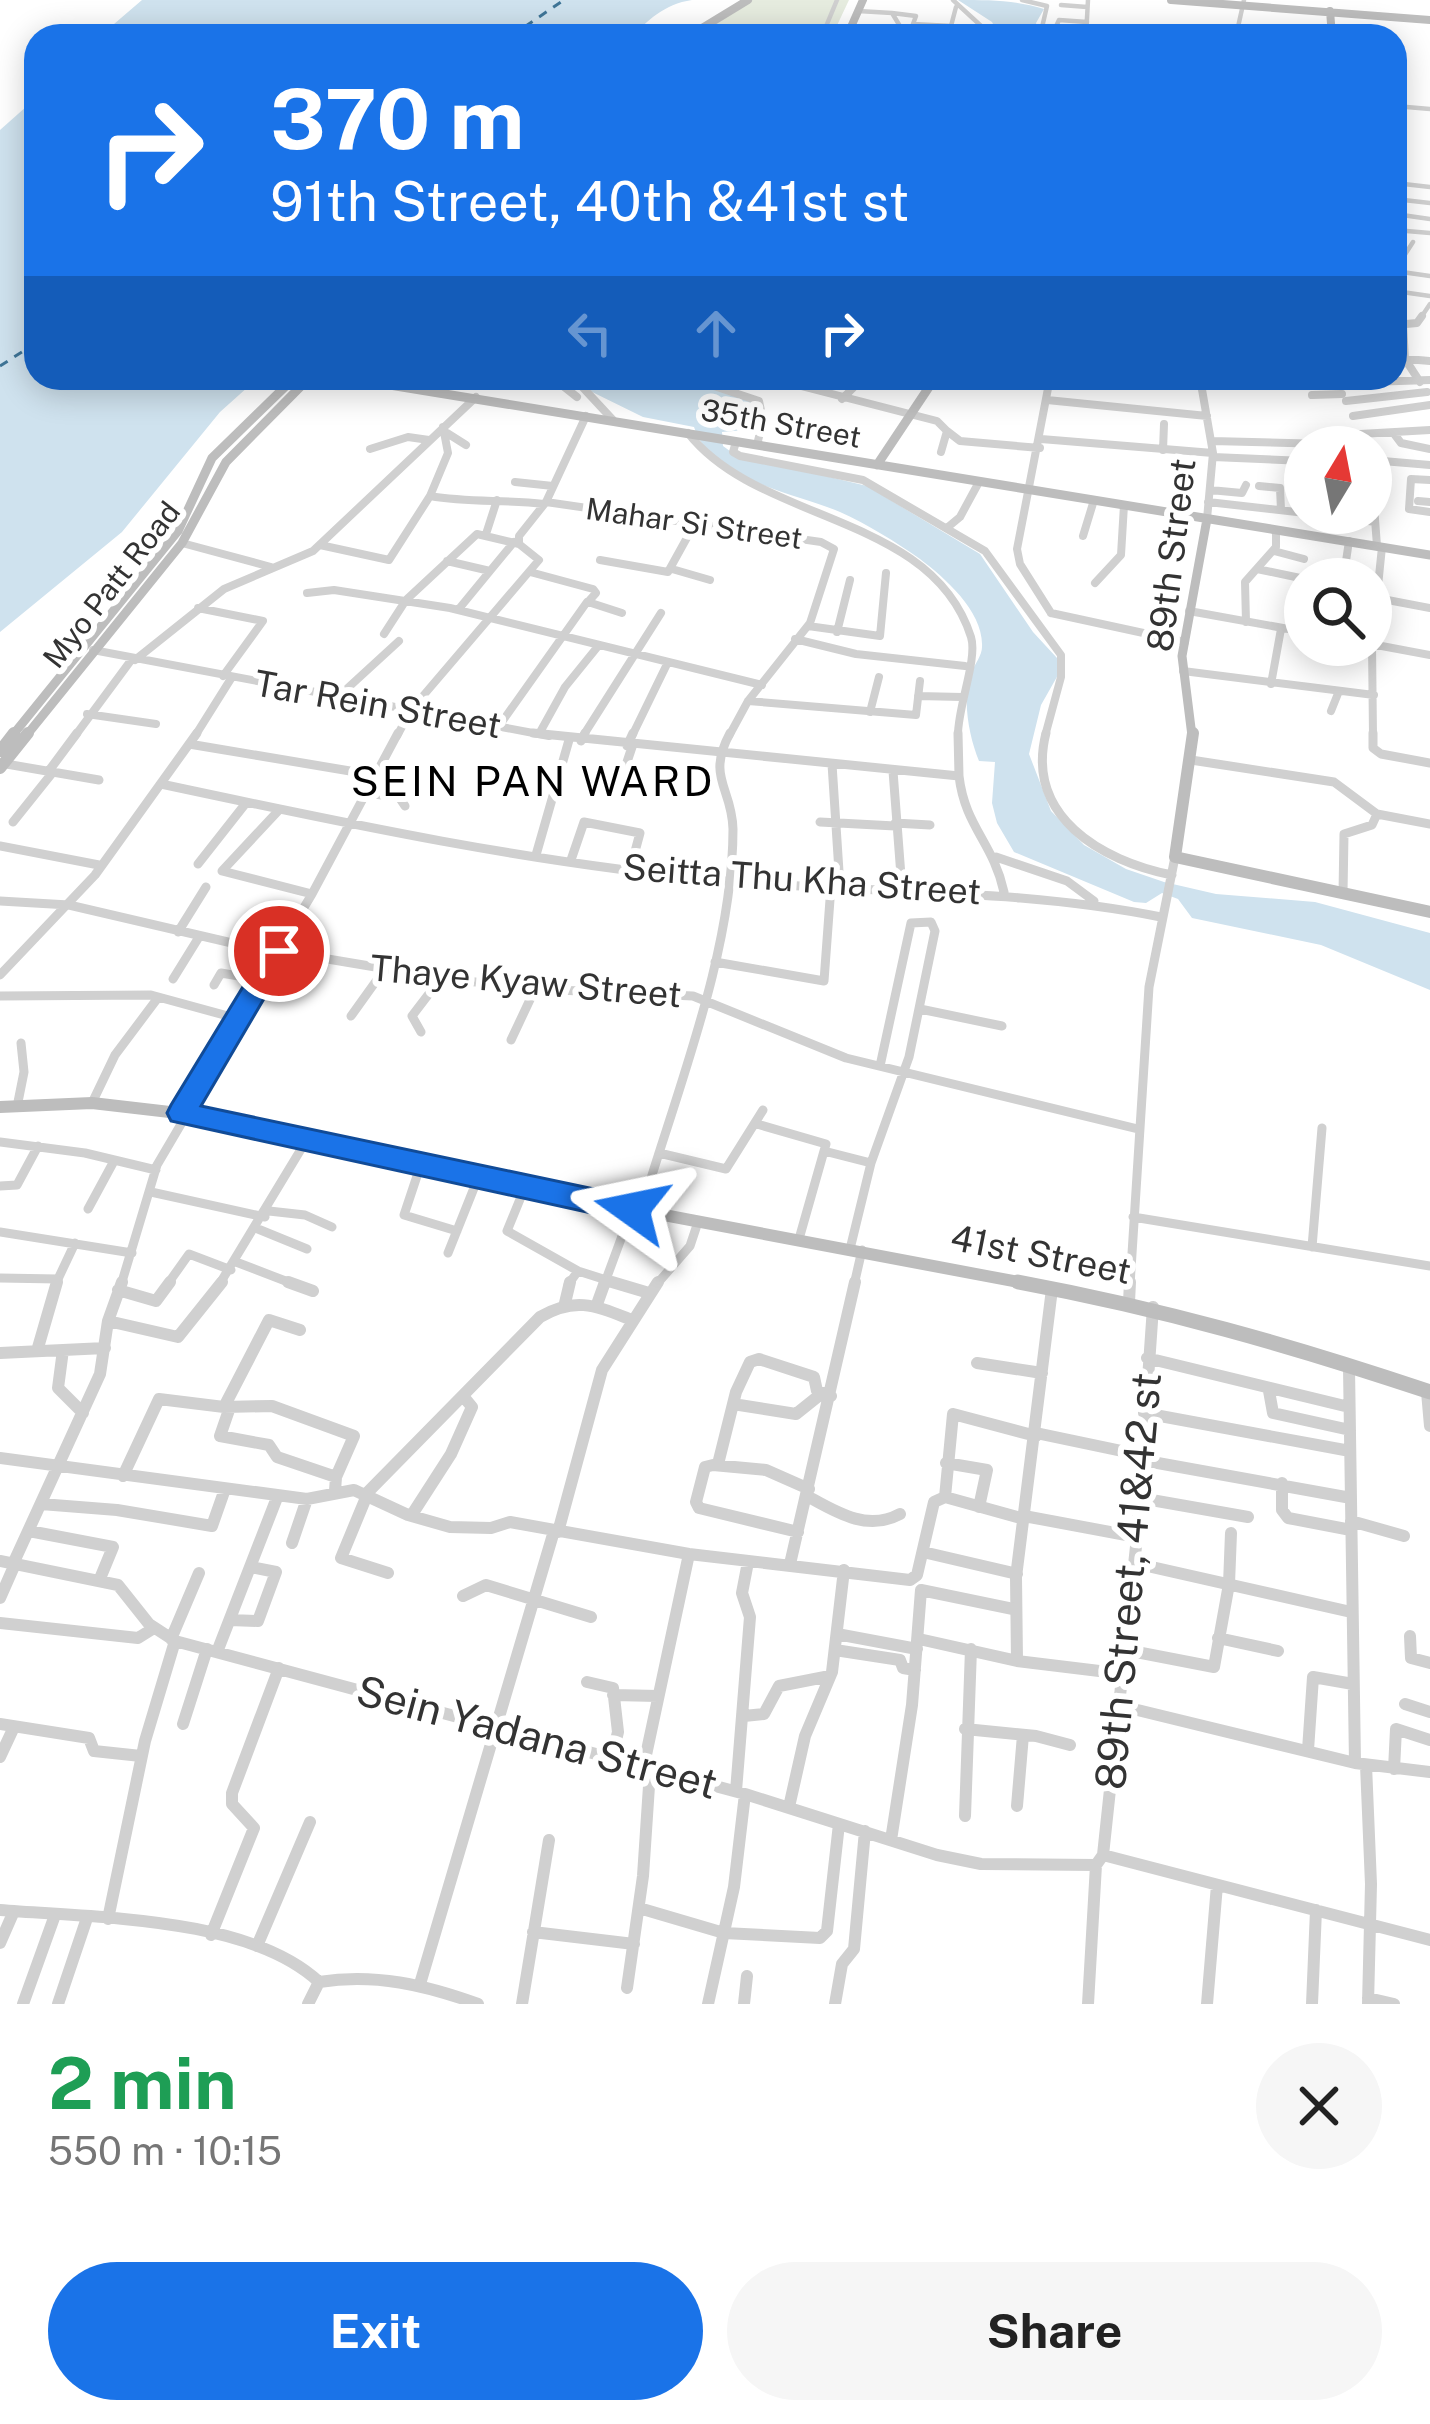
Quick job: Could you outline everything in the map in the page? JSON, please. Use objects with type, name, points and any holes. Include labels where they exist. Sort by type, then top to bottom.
[{"type":"main road","points":[[700,24],[743,0]]},
{"type":"main road","points":[[707,24],[743,0]]},
{"type":"main road","points":[[852,24],[862,0]]},
{"type":"main road","points":[[1171,0],[1243,3]]},
{"type":"main road","points":[[1190,0],[1430,20]]},
{"type":"main road","points":[[1330,12],[1331,24]]},
{"type":"main road","name":"Myo Patt Road","points":[[88,649],[182,543],[212,458],[282,390]]},
{"type":"main road","name":"Myo Patt Road","points":[[1,765],[17,737],[184,532],[226,462],[297,390]]},
{"type":"main road","name":"35th Street","points":[[429,390],[1284,531]]},
{"type":"main road","points":[[877,465],[927,390]]},
{"type":"main road","name":"89th Street","points":[[1175,857],[1194,717],[1183,670],[1185,643],[1207,519]]},
{"type":"main road","name":"35th Street","points":[[1304,534],[1430,555]]},
{"type":"main road","name":"Myo Patt Road","points":[[0,751],[17,737]]},
{"type":"main road","points":[[1175,857],[1430,912]]},
{"type":"main road","points":[[0,1108],[92,1102],[184,1113]]},
{"type":"main road","name":"41st Street","points":[[184,1113],[420,1167],[1153,1307],[1259,1335],[1429,1392]]},
{"type":"street","points":[[1022,0],[1047,6],[1040,24]]},
{"type":"street","points":[[1359,0],[1359,14]]},
{"type":"street","points":[[955,3],[984,24]]},
{"type":"street","points":[[1057,24],[1059,20],[1087,24],[1088,4],[1061,5]]},
{"type":"street","points":[[858,11],[916,16],[914,24]]},
{"type":"street","points":[[892,14],[898,24]]},
{"type":"street","points":[[1407,200],[1430,202]]},
{"type":"street","points":[[1415,217],[1416,201]]},
{"type":"street","points":[[1407,216],[1430,219]]},
{"type":"street","points":[[1407,250],[1412,242]]},
{"type":"street","points":[[1407,324],[1419,322],[1430,300]]},
{"type":"street","points":[[1407,362],[1429,398]]},
{"type":"street","points":[[1407,379],[1430,380]]},
{"type":"street","points":[[567,390],[577,398]]},
{"type":"street","points":[[585,390],[613,420]]},
{"type":"street","points":[[726,390],[759,401],[763,421],[758,445]]},
{"type":"street","points":[[811,390],[937,421],[960,441],[1163,451],[1284,463]]},
{"type":"street","points":[[842,399],[851,390]]},
{"type":"street","points":[[1049,390],[1017,553],[1051,613],[1185,643]]},
{"type":"street","name":"89th Street","points":[[1202,390],[1213,456],[1207,519]]},
{"type":"street","points":[[1340,390],[1357,426]]},
{"type":"street","points":[[1312,395],[1429,398]]},
{"type":"street","points":[[13,822],[87,714],[134,660],[224,589],[320,545],[476,397]]},
{"type":"street","points":[[1353,416],[1429,398]]},
{"type":"street","points":[[1047,400],[1207,416]]},
{"type":"street","points":[[458,610],[545,503],[586,416]]},
{"type":"street","points":[[1163,451],[1164,424]]},
{"type":"street","points":[[1430,430],[1391,429],[1401,443],[1430,449]]},
{"type":"street","points":[[445,430],[466,445]]},
{"type":"street","points":[[320,545],[389,560],[430,496],[449,455],[445,430]]},
{"type":"street","points":[[940,452],[947,431]]},
{"type":"street","points":[[691,434],[696,449],[720,468],[841,519],[932,578],[969,628],[971,655],[965,666],[958,718],[955,776],[967,820],[996,857],[1004,892]]},
{"type":"street","points":[[370,449],[408,437],[429,440]]},
{"type":"street","points":[[730,441],[740,456],[863,480],[989,555],[1058,650],[1063,668],[1040,761],[1049,798],[1066,822],[1099,850],[1136,868],[1171,877]]},
{"type":"street","points":[[1212,441],[1284,443]]},
{"type":"street","points":[[1176,454],[1213,456]]},
{"type":"street","points":[[1392,463],[1430,465]]},
{"type":"street","points":[[1430,480],[1411,479],[1407,487],[1409,509],[1430,512]]},
{"type":"street","points":[[515,482],[553,486]]},
{"type":"street","points":[[948,527],[960,517],[979,482]]},
{"type":"street","points":[[1210,490],[1240,494],[1246,485]]},
{"type":"street","points":[[1259,486],[1280,488],[1281,510]]},
{"type":"street","name":"Mahar Si Street","points":[[430,496],[470,503],[545,503],[821,542],[834,549],[833,556],[808,626]]},
{"type":"street","points":[[486,534],[498,508],[496,500]]},
{"type":"street","points":[[1083,536],[1094,500]]},
{"type":"street","points":[[1418,501],[1430,502]]},
{"type":"street","points":[[1208,502],[1284,510]]},
{"type":"street","points":[[1095,584],[1121,555],[1124,505]]},
{"type":"street","points":[[672,569],[694,525]]},
{"type":"street","points":[[1246,622],[1245,582],[1274,551],[1276,530]]},
{"type":"street","points":[[0,1598],[9,1563],[29,1531],[100,1374],[108,1321],[156,1170],[184,1113],[312,894],[411,710],[538,558],[517,543],[477,534],[406,600],[384,634]]},
{"type":"street","points":[[1377,534],[1378,558]]},
{"type":"street","points":[[1346,558],[1349,541]]},
{"type":"street","points":[[182,543],[271,567]]},
{"type":"street","points":[[1274,551],[1300,558]]},
{"type":"street","points":[[600,560],[658,572],[672,569],[710,580]]},
{"type":"street","points":[[447,561],[490,571]]},
{"type":"street","points":[[1256,569],[1284,575]]},
{"type":"street","points":[[499,726],[595,590],[530,572]]},
{"type":"street","points":[[596,1307],[659,1153],[715,962],[733,815],[718,779],[719,754],[748,701],[808,626],[880,636],[886,573]]},
{"type":"street","points":[[837,632],[850,580]]},
{"type":"street","points":[[307,593],[326,588],[458,610],[762,685]]},
{"type":"street","points":[[1392,598],[1430,608]]},
{"type":"street","points":[[587,602],[622,613]]},
{"type":"street","points":[[0,975],[40,942],[161,784],[263,621],[198,608]]},
{"type":"street","points":[[1190,611],[1284,628]]},
{"type":"street","points":[[581,741],[662,613]]},
{"type":"street","points":[[1040,623],[1051,613]]},
{"type":"street","points":[[1271,684],[1281,628]]},
{"type":"street","points":[[795,639],[856,654],[965,666]]},
{"type":"street","points":[[339,697],[399,641]]},
{"type":"street","points":[[539,734],[565,688],[599,645]]},
{"type":"street","points":[[1392,648],[1430,655]]},
{"type":"street","name":"Tar Rein Street","points":[[88,649],[569,740],[955,776]]},
{"type":"street","points":[[620,783],[629,746],[668,662]]},
{"type":"street","points":[[1372,666],[1373,748],[1381,754],[1430,763]]},
{"type":"street","points":[[1183,670],[1374,695]]},
{"type":"street","points":[[870,712],[879,677]]},
{"type":"street","points":[[748,701],[916,715],[920,681]]},
{"type":"street","points":[[1330,711],[1339,692]]},
{"type":"street","points":[[918,696],[962,697]]},
{"type":"street","points":[[87,714],[156,724]]},
{"type":"street","points":[[536,855],[569,740]]},
{"type":"street","points":[[189,744],[374,775]]},
{"type":"street","points":[[1191,760],[1334,782],[1348,789],[1368,812],[1430,824]]},
{"type":"street","points":[[715,962],[824,981],[836,886],[838,822],[832,764]]},
{"type":"street","points":[[1,765],[100,780]]},
{"type":"street","points":[[892,771],[902,889]]},
{"type":"street","name":"Seitta Thu Kha Street","points":[[161,784],[280,810],[631,870],[728,882],[1004,892],[1095,902],[1161,917]]},
{"type":"street","points":[[364,793],[398,797],[405,806]]},
{"type":"street","points":[[198,864],[246,802]]},
{"type":"street","points":[[280,810],[222,872],[312,894]]},
{"type":"street","points":[[1343,893],[1344,834],[1372,825],[1377,814]]},
{"type":"street","points":[[571,860],[584,822],[596,824],[642,834],[631,870]]},
{"type":"street","points":[[820,822],[930,825]]},
{"type":"street","points":[[0,846],[99,865]]},
{"type":"street","points":[[996,857],[1067,880],[1095,902]]},
{"type":"street","name":"89th Street","points":[[1130,1302],[1149,987],[1175,857]]},
{"type":"street","points":[[178,932],[206,887]]},
{"type":"street","name":"Thaye Kyaw Street","points":[[0,901],[69,905],[199,937],[440,978],[535,989],[679,994],[705,1000],[795,1040],[880,1066],[1138,1130]]},
{"type":"street","points":[[790,1564],[871,1163],[920,1010],[935,931],[934,924],[923,920],[911,923],[880,1066]]},
{"type":"street","points":[[173,979],[199,937]]},
{"type":"street","points":[[351,1016],[384,970]]},
{"type":"street","points":[[214,985],[221,973],[262,980]]},
{"type":"street","points":[[421,1032],[412,1016],[440,978]]},
{"type":"street","points":[[511,1040],[535,989]]},
{"type":"street","points":[[0,996],[82,990],[157,999],[238,1019]]},
{"type":"street","points":[[92,1102],[115,1055],[157,999]]},
{"type":"street","points":[[920,1010],[1002,1026]]},
{"type":"street","points":[[17,1107],[24,1072],[21,1043]]},
{"type":"street","points":[[659,1153],[726,1169],[763,1111]]},
{"type":"street","points":[[757,1124],[825,1143],[799,1239]]},
{"type":"street","points":[[1312,1246],[1322,1128]]},
{"type":"street","points":[[108,1321],[174,1339],[234,1266],[306,1141]]},
{"type":"street","points":[[0,1142],[156,1170]]},
{"type":"street","points":[[0,1186],[18,1184],[38,1146]]},
{"type":"street","points":[[824,1151],[871,1163]]},
{"type":"street","points":[[88,1209],[114,1161]]},
{"type":"street","points":[[420,1167],[404,1215],[457,1231]]},
{"type":"street","points":[[448,1253],[478,1178]]},
{"type":"street","points":[[526,1187],[508,1234],[578,1270],[649,1293]]},
{"type":"street","points":[[151,1192],[267,1214],[305,1215],[332,1227]]},
{"type":"street","points":[[1133,1217],[1430,1266]]},
{"type":"street","points":[[420,1984],[602,1370],[649,1293],[690,1246],[698,1222]]},
{"type":"street","points":[[258,1229],[307,1249]]},
{"type":"street","points":[[0,1232],[132,1253]]},
{"type":"street","points":[[37,1351],[58,1279],[75,1244]]},
{"type":"street","points":[[118,1290],[156,1301],[188,1254],[313,1291]]},
{"type":"street","points":[[566,1303],[565,1289],[578,1270]]},
{"type":"street","points":[[0,1278],[58,1279]]},
{"type":"street","points":[[1017,1661],[1013,1610],[1052,1289]]},
{"type":"street","points":[[388,1573],[340,1558],[365,1498],[530,1325],[566,1303],[581,1301],[632,1320]]},
{"type":"street","name":"89th Street, 41&42 st","points":[[1088,2004],[1137,1537],[1153,1307]]},
{"type":"street","points":[[300,1330],[268,1322],[227,1407],[220,1436],[269,1445],[277,1457],[336,1477]]},
{"type":"street","points":[[0,1353],[105,1348]]},
{"type":"street","points":[[64,1349],[58,1388],[83,1413]]},
{"type":"street","points":[[1148,1358],[1349,1407]]},
{"type":"street","points":[[718,1464],[745,1366],[759,1359],[814,1377],[826,1395]]},
{"type":"street","points":[[977,1364],[1042,1373]]},
{"type":"street","points":[[1349,1368],[1353,1684],[1371,1884],[1368,2001],[1394,2004]]},
{"type":"street","points":[[1270,1391],[1273,1414],[1350,1430]]},
{"type":"street","points":[[1429,1392],[1430,1426]]},
{"type":"street","points":[[733,1404],[796,1414],[826,1395]]},
{"type":"street","points":[[413,1513],[451,1454],[472,1407],[464,1396]]},
{"type":"street","points":[[0,1458],[58,1468],[307,1499],[327,1498],[334,1491],[354,1436],[272,1406],[159,1400],[123,1476]]},
{"type":"street","points":[[1144,1413],[1350,1451]]},
{"type":"street","points":[[945,1498],[952,1414],[1351,1498]]},
{"type":"street","points":[[946,1463],[987,1470],[979,1507]]},
{"type":"street","points":[[798,1532],[700,1508],[696,1502],[705,1468],[718,1464],[779,1475],[859,1520],[879,1522],[900,1514]]},
{"type":"street","points":[[1282,1483],[1282,1510],[1288,1518],[1403,1536]]},
{"type":"street","points":[[41,1504],[117,1510],[211,1530],[226,1489]]},
{"type":"street","points":[[334,1491],[354,1490],[448,1527],[477,1532],[510,1522],[689,1554],[844,1570],[910,1580],[1013,1610]]},
{"type":"street","points":[[183,1724],[278,1495]]},
{"type":"street","points":[[891,1840],[918,1644],[922,1552],[934,1502],[945,1498],[1137,1537]]},
{"type":"street","points":[[1140,1498],[1248,1517]]},
{"type":"street","points":[[292,1543],[307,1499]]},
{"type":"street","points":[[29,1531],[113,1547],[99,1581]]},
{"type":"street","points":[[1126,1650],[1213,1668],[1229,1584],[1232,1533]]},
{"type":"street","points":[[922,1552],[1017,1574]]},
{"type":"street","points":[[627,1988],[639,1907],[646,1770],[689,1554]]},
{"type":"street","points":[[708,2004],[724,1933],[741,1792],[750,1617],[742,1593],[748,1562]]},
{"type":"street","points":[[1134,1562],[1352,1612]]},
{"type":"street","name":"Sein Yadana Street","points":[[9,1563],[120,1586],[154,1628],[173,1640],[741,1792],[981,1864],[1100,1860],[1368,1921],[1430,1940]]},
{"type":"street","points":[[230,1620],[259,1621],[276,1572],[251,1567]]},
{"type":"street","points":[[789,1807],[805,1736],[830,1676],[844,1570]]},
{"type":"street","points":[[108,1919],[141,1756],[173,1640],[199,1573]]},
{"type":"street","points":[[463,1595],[486,1586],[591,1617]]},
{"type":"street","points":[[0,1623],[137,1638],[154,1628]]},
{"type":"street","points":[[837,1634],[971,1649],[1017,1661],[1124,1675]]},
{"type":"street","points":[[1410,1636],[1412,1660],[1430,1663]]},
{"type":"street","points":[[1218,1638],[1278,1651]]},
{"type":"street","points":[[965,1816],[971,1649]]},
{"type":"street","points":[[835,1650],[900,1660],[903,1668],[915,1670]]},
{"type":"street","points":[[212,1935],[254,1828],[232,1804],[232,1793],[280,1668]]},
{"type":"street","points":[[744,1716],[764,1714],[779,1686],[830,1676]]},
{"type":"street","points":[[1308,1750],[1313,1677],[1353,1684]]},
{"type":"street","points":[[587,1682],[611,1686],[618,1732],[611,1760]]},
{"type":"street","points":[[613,1695],[658,1696]]},
{"type":"street","points":[[1405,1704],[1430,1712]]},
{"type":"street","points":[[1121,1706],[1361,1764],[1430,1772]]},
{"type":"street","points":[[0,1757],[7,1726],[88,1738],[93,1750],[141,1756]]},
{"type":"street","points":[[965,1729],[1070,1744]]},
{"type":"street","points":[[1394,1769],[1396,1730],[1430,1740]]},
{"type":"street","points":[[1017,1805],[1023,1735]]},
{"type":"street","points":[[256,1946],[310,1822]]},
{"type":"street","points":[[639,1907],[724,1933],[824,1936],[839,1824]]},
{"type":"street","points":[[835,2004],[842,1964],[854,1949],[865,1831]]},
{"type":"street","points":[[522,2004],[549,1840]]},
{"type":"street","points":[[1208,2004],[1217,1885]]},
{"type":"street","points":[[1312,2004],[1316,1910]]},
{"type":"street","points":[[0,1943],[7,1911],[108,1919],[256,1946],[304,1962],[320,1982]]},
{"type":"street","points":[[23,2004],[55,1915]]},
{"type":"street","points":[[58,2004],[87,1918]]},
{"type":"street","points":[[533,1932],[634,1944]]},
{"type":"street","points":[[320,1982],[368,1976],[420,1984],[478,2004]]},
{"type":"street","points":[[744,2004],[747,1976]]},
{"type":"street","points":[[308,2004],[320,1982]]},
{"type":"shaded area","points":[[752,0],[849,0],[838,24],[716,24]]},
{"type":"water","points":[[142,0],[692,0],[664,9],[646,24],[114,24]]},
{"type":"water","points":[[958,0],[1013,2],[1044,9],[1036,24],[992,22]]},
{"type":"water","points":[[24,109],[24,390],[245,390],[220,412],[122,532],[0,632],[0,130]]},
{"type":"water","points":[[588,390],[725,390],[738,394],[752,402],[758,422],[757,429],[722,432],[723,446],[734,454],[867,486],[980,554],[1033,632],[1057,658],[1058,675],[1041,705],[1029,754],[1051,811],[1084,845],[1126,869],[1164,882],[1216,894],[1315,902],[1430,933],[1430,990],[1321,945],[1192,918],[1178,899],[1162,893],[1146,903],[1134,902],[1014,852],[997,823],[992,803],[995,762],[979,761],[968,717],[967,693],[982,650],[981,634],[970,609],[951,586],[920,559],[861,522],[736,472],[703,445],[694,427],[643,417]]},
{"type":"ferry route","points":[[529,24],[564,0]]},
{"type":"ferry route","points":[[0,366],[24,351]]},
{"type":"district","name":"SEIN PAN WARD","points":[[533,781]]},
{"type":"route","points":[[279,951],[181,1113],[632,1209]]}]
